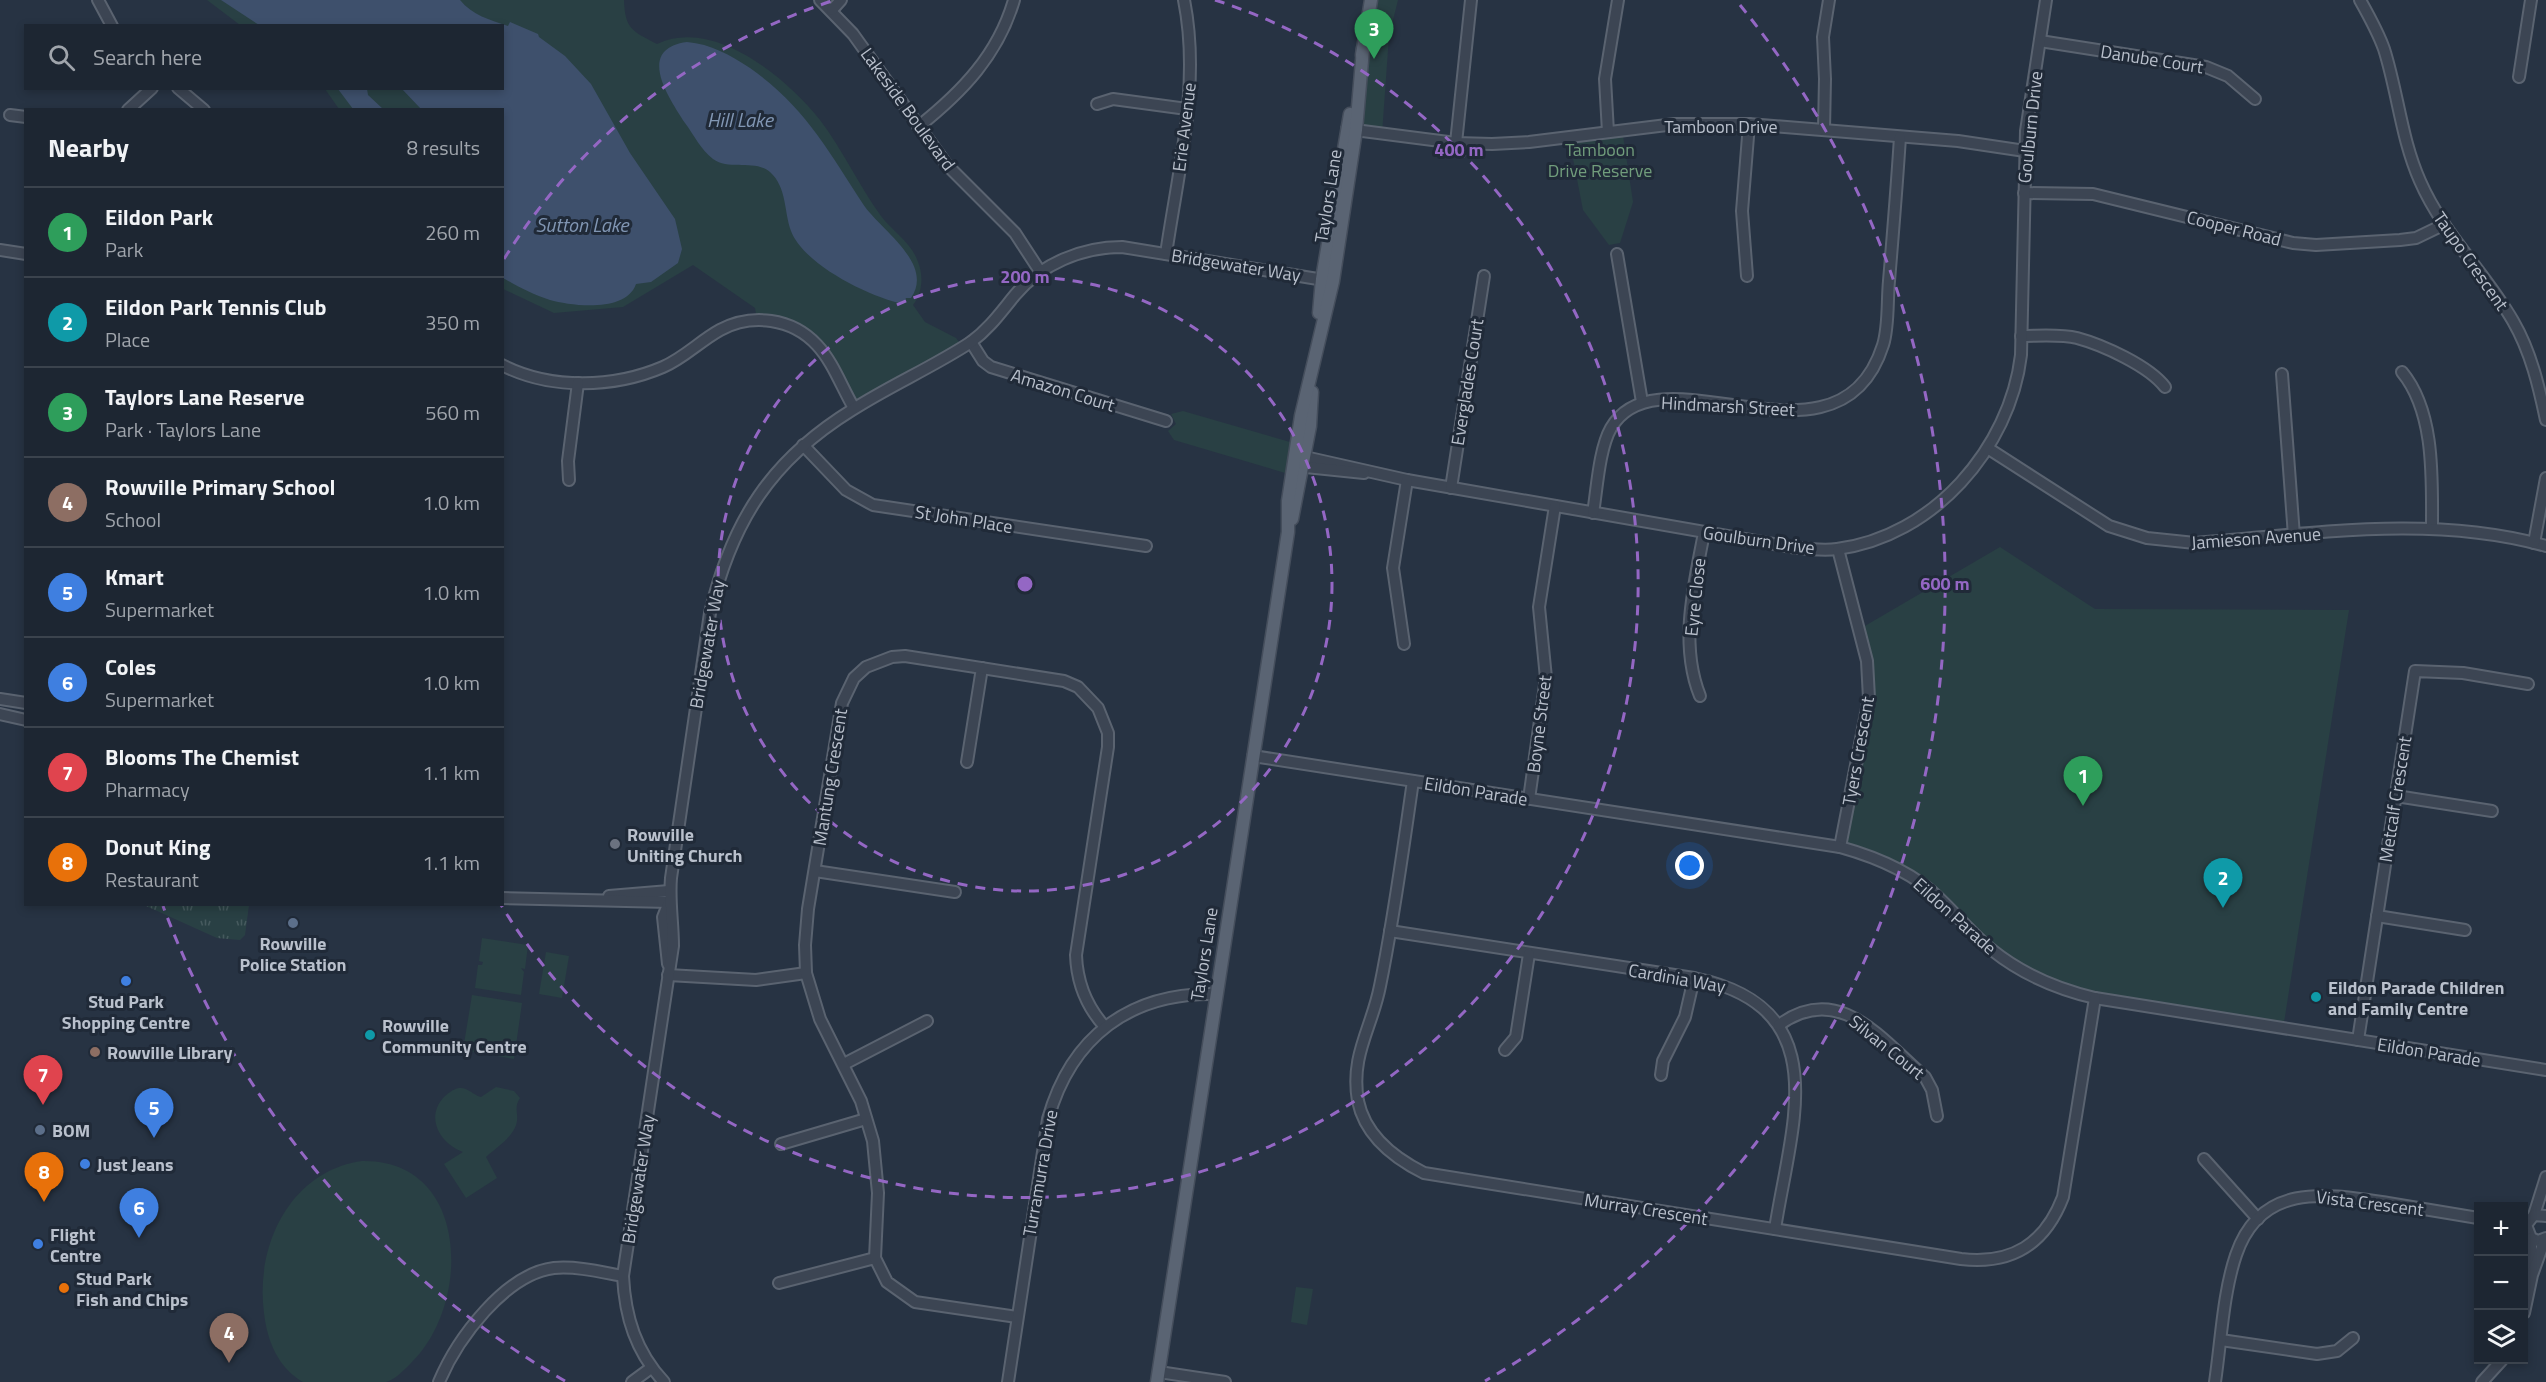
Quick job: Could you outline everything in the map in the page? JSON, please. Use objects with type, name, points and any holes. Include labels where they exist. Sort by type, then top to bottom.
[{"type":"main road","name":"Taylors Lane","points":[[1158,1377],[1288,532],[1297,502],[1299,461],[1311,416],[1313,366],[1371,0]]},
{"type":"street","points":[[98,0],[111,24]]},
{"type":"street","name":"Lakeside Boulevard","points":[[820,0],[853,34],[947,165],[1008,224],[1043,275]]},
{"type":"street","points":[[832,10],[841,0]]},
{"type":"street","points":[[918,127],[948,103],[977,73],[1002,32],[1014,0]]},
{"type":"street","name":"Erie Avenue","points":[[1166,254],[1187,109],[1190,55],[1184,0]]},
{"type":"street","points":[[1456,143],[1471,0]]},
{"type":"street","points":[[1608,132],[1605,79],[1618,0]]},
{"type":"street","points":[[1824,129],[1826,80],[1822,48],[1829,0]]},
{"type":"street","name":"Goulburn Drive","points":[[1299,461],[1351,466],[1367,473],[1791,548],[1838,549],[1887,535],[1914,520],[1950,493],[1989,449],[2012,398],[2019,370],[2021,336],[2025,151],[2046,0]]},
{"type":"street","name":"Taupo Crescent","points":[[2360,0],[2384,51],[2401,127],[2412,162],[2443,225],[2492,288],[2514,323],[2534,369],[2546,420]]},
{"type":"street","points":[[2519,77],[2531,0]]},
{"type":"street","name":"Danube Court","points":[[2040,41],[2206,67],[2229,76],[2255,99]]},
{"type":"street","points":[[130,108],[150,90]]},
{"type":"street","points":[[179,90],[202,108]]},
{"type":"street","points":[[1097,104],[1113,99],[1187,109]]},
{"type":"street","points":[[10,115],[24,117]]},
{"type":"street","name":"Tamboon Drive","points":[[1351,130],[1456,143],[1529,142],[1675,124],[1749,124],[1824,129],[2025,151]]},
{"type":"street","points":[[1747,276],[1742,211],[1749,124]]},
{"type":"street","name":"Hindmarsh Street","points":[[1593,513],[1606,441],[1611,428],[1629,409],[1641,402],[1686,400],[1807,410],[1835,402],[1858,387],[1867,376],[1884,343],[1900,137]]},
{"type":"street","name":"Cooper Road","points":[[2024,193],[2093,194],[2305,244],[2416,238],[2443,225]]},
{"type":"street","name":"Bridgewater Way","points":[[664,1382],[651,1368],[628,1320],[624,1302],[623,1276],[669,971],[664,949],[663,917],[669,896],[710,613],[720,570],[735,535],[754,502],[776,472],[804,445],[854,408],[973,345],[1021,289],[1062,260],[1105,247],[1166,254],[1327,280]]},
{"type":"street","points":[[0,250],[24,254]]},
{"type":"street","points":[[1617,254],[1641,402]]},
{"type":"street","name":"Everglades Court","points":[[1451,488],[1484,276]]},
{"type":"street","points":[[504,366],[528,375],[578,383],[618,381],[647,374],[683,357],[726,327],[743,322],[769,320],[795,329],[817,346],[854,408]]},
{"type":"street","points":[[2021,336],[2078,338],[2141,366],[2157,376],[2165,387]]},
{"type":"street","name":"Amazon Court","points":[[973,345],[983,361],[991,367],[1166,421]]},
{"type":"street","points":[[2402,372],[2417,393],[2422,414],[2429,456],[2432,527]]},
{"type":"street","points":[[2282,374],[2294,536]]},
{"type":"street","points":[[569,480],[568,461],[578,383]]},
{"type":"street","name":"St John Place","points":[[804,445],[846,490],[873,505],[1146,546]]},
{"type":"street","name":"Jamieson Avenue","points":[[1989,449],[2096,519],[2128,533],[2163,541],[2187,543],[2432,527],[2480,532],[2546,546]]},
{"type":"street","points":[[2534,543],[2546,478]]},
{"type":"street","points":[[1404,644],[1393,568],[1407,480]]},
{"type":"street","name":"Boyne Street","points":[[1529,799],[1546,678],[1539,607],[1556,506]]},
{"type":"street","name":"Eyre Close","points":[[1700,696],[1692,677],[1689,639],[1691,600],[1704,533]]},
{"type":"street","name":"Tyers Crescent","points":[[1838,549],[1867,661],[1869,698],[1840,847]]},
{"type":"street","name":"Mantung Crescent","points":[[875,1258],[877,1179],[873,1141],[844,1064],[820,1019],[806,973],[806,927],[837,719],[845,693],[859,672],[883,660],[905,656],[1064,681],[1090,697],[1105,720],[1108,747],[1077,955],[1083,994],[1094,1016],[1105,1028]]},
{"type":"street","points":[[967,762],[982,668]]},
{"type":"street","name":"Metcalf Crescent","points":[[2358,1040],[2415,670],[2471,674],[2528,684]]},
{"type":"street","points":[[0,699],[24,703]]},
{"type":"street","points":[[0,714],[24,720]]},
{"type":"street","name":"Eildon Parade","points":[[1253,756],[1840,847],[1892,865],[1917,880],[1939,897],[1991,950],[2012,965],[2057,988],[2095,998],[2546,1070]]},
{"type":"street","name":"Murray Crescent","points":[[1413,781],[1380,986],[1359,1048],[1355,1076],[1359,1104],[1371,1131],[1389,1152],[1406,1164],[1438,1177],[1977,1261],[2007,1256],[2029,1246],[2049,1227],[2063,1197],[2095,998]]},
{"type":"street","points":[[2396,796],[2492,811]]},
{"type":"street","points":[[815,871],[955,892]]},
{"type":"street","points":[[504,898],[579,899],[632,903],[669,896]]},
{"type":"street","points":[[2377,916],[2465,930]]},
{"type":"street","name":"Cardinia Way","points":[[1390,931],[1694,978],[1735,989],[1758,1004],[1779,1025],[1790,1047],[1797,1085],[1775,1229]]},
{"type":"street","points":[[1505,1050],[1516,1037],[1529,954]]},
{"type":"street","points":[[669,971],[756,980],[806,973]]},
{"type":"street","points":[[1661,1075],[1664,1061],[1685,1017],[1694,978]]},
{"type":"street","name":"Turramurra Drive","points":[[1008,1382],[1048,1119],[1054,1098],[1071,1064],[1105,1028],[1120,1017],[1152,1002],[1182,995],[1216,994]]},
{"type":"street","name":"Silvan Court","points":[[1779,1025],[1799,1011],[1815,1008],[1834,1009],[1852,1016],[1929,1081],[1937,1116]]},
{"type":"street","points":[[844,1064],[927,1021]]},
{"type":"street","points":[[781,1144],[866,1119]]},
{"type":"street","points":[[2205,1159],[2258,1219]]},
{"type":"street","points":[[2533,1217],[2546,1177]]},
{"type":"street","name":"Vista Crescent","points":[[2215,1382],[2236,1254],[2258,1219],[2281,1203],[2316,1194],[2474,1217]]},
{"type":"street","points":[[2528,1235],[2538,1241],[2546,1239]]},
{"type":"street","points":[[2524,1310],[2532,1275],[2546,1239]]},
{"type":"street","points":[[2528,1242],[2532,1275]]},
{"type":"street","points":[[779,1284],[875,1258],[887,1282],[915,1302],[1017,1317]]},
{"type":"street","points":[[439,1382],[476,1323],[520,1280],[538,1271],[555,1268],[623,1276]]},
{"type":"street","points":[[2222,1340],[2317,1354],[2337,1351],[2353,1338]]},
{"type":"street","points":[[2482,1382],[2498,1364]]},
{"type":"street","points":[[632,1382],[651,1368]]},
{"type":"street","points":[[1158,1377],[1225,1382]]},
{"type":"green space","points":[[207,0],[624,0],[628,23],[641,36],[657,44],[679,38],[701,38],[724,45],[768,70],[806,103],[836,143],[881,216],[907,243],[915,255],[920,268],[921,285],[913,305],[925,322],[956,338],[963,347],[854,408],[828,361],[803,334],[757,320],[755,308],[693,265],[623,307],[554,313],[504,289],[504,108],[338,108],[326,90],[504,90],[504,24],[239,24]]},
{"type":"green space","points":[[1371,0],[1398,0],[1389,36],[1382,134],[1355,130]]},
{"type":"green space","name":"Tamboon Drive Reserve","points":[[1622,129],[1633,202],[1620,243],[1609,245],[1583,210],[1569,138]]},
{"type":"green space","points":[[1183,411],[1297,444],[1292,475],[1174,440],[1168,431],[1176,424],[1171,414]]},
{"type":"green space","points":[[2000,547],[2095,609],[2349,610],[2283,1029],[2095,998],[2012,965],[1924,886],[1840,847],[1869,698],[1858,630]]},
{"type":"green space","points":[[146,906],[249,906],[245,935],[240,940],[217,938]]},
{"type":"green space","points":[[482,938],[528,945],[525,969],[521,968],[524,972],[521,995],[475,988],[478,965],[482,965],[483,962],[479,961]]},
{"type":"green space","points":[[546,952],[569,956],[562,998],[539,994]]},
{"type":"green space","points":[[472,995],[522,1003],[514,1059],[463,1050]]},
{"type":"green space","points":[[496,1087],[514,1091],[520,1098],[516,1126],[509,1137],[486,1157],[497,1178],[466,1198],[444,1164],[463,1152],[442,1137],[435,1114],[443,1098],[455,1089],[465,1089],[481,1097]]},
{"type":"green space","points":[[362,1161],[398,1167],[424,1183],[441,1208],[450,1239],[451,1273],[444,1306],[431,1337],[411,1363],[393,1379],[386,1382],[303,1382],[280,1361],[271,1343],[264,1313],[265,1262],[272,1238],[283,1216],[297,1196],[315,1180],[337,1168]]},
{"type":"green space","points":[[1296,1287],[1313,1289],[1307,1325],[1291,1322]]},
{"type":"water","name":"Sutton Lake","points":[[221,0],[460,0],[470,10],[503,24],[257,24]]},
{"type":"water","name":"Sutton Lake","points":[[510,22],[538,34],[565,56],[591,84],[630,153],[675,219],[682,249],[678,263],[651,282],[636,284],[621,300],[598,305],[571,304],[550,300],[504,279],[504,108],[420,108],[403,90],[504,90],[504,24],[508,26]]},
{"type":"water","name":"Hill Lake","points":[[687,42],[712,48],[743,63],[769,83],[800,113],[826,147],[863,204],[911,259],[916,272],[916,285],[911,298],[906,298],[903,304],[889,300],[856,287],[823,267],[798,244],[791,231],[782,192],[770,172],[757,166],[720,162],[705,151],[671,101],[660,76],[659,64],[662,54],[671,46]]},
{"type":"water","points":[[339,90],[367,90],[368,95],[382,108],[352,108]]},
{"type":"place","name":"Taylors Lane Reserve","points":[[1374,59]]},
{"type":"place","name":"Eildon Park","points":[[2083,806]]},
{"type":"place","name":"Rowville Uniting Church","points":[[615,844]]},
{"type":"place","name":"Eildon Park Tennis Club","points":[[2223,908]]},
{"type":"place","name":"Rowville Police Station","points":[[293,923]]},
{"type":"place","name":"Stud Park Shopping Centre","points":[[126,981]]},
{"type":"place","name":"Eildon Parade Children and Family Centre","points":[[2316,997]]},
{"type":"place","name":"Rowville Community Centre","points":[[370,1035]]},
{"type":"place","name":"Rowville Library","points":[[95,1052]]},
{"type":"place","name":"Blooms The Chemist","points":[[43,1105]]},
{"type":"place","name":"BOM","points":[[40,1130]]},
{"type":"place","name":"Kmart","points":[[154,1138]]},
{"type":"place","name":"Just Jeans","points":[[85,1164]]},
{"type":"place","name":"Donut King","points":[[44,1202]]},
{"type":"place","name":"Coles","points":[[139,1238]]},
{"type":"place","name":"Flight Centre","points":[[38,1244]]},
{"type":"place","name":"Stud Park Fish and Chips","points":[[64,1288]]},
{"type":"place","name":"Rowville Primary School","points":[[229,1363]]}]
